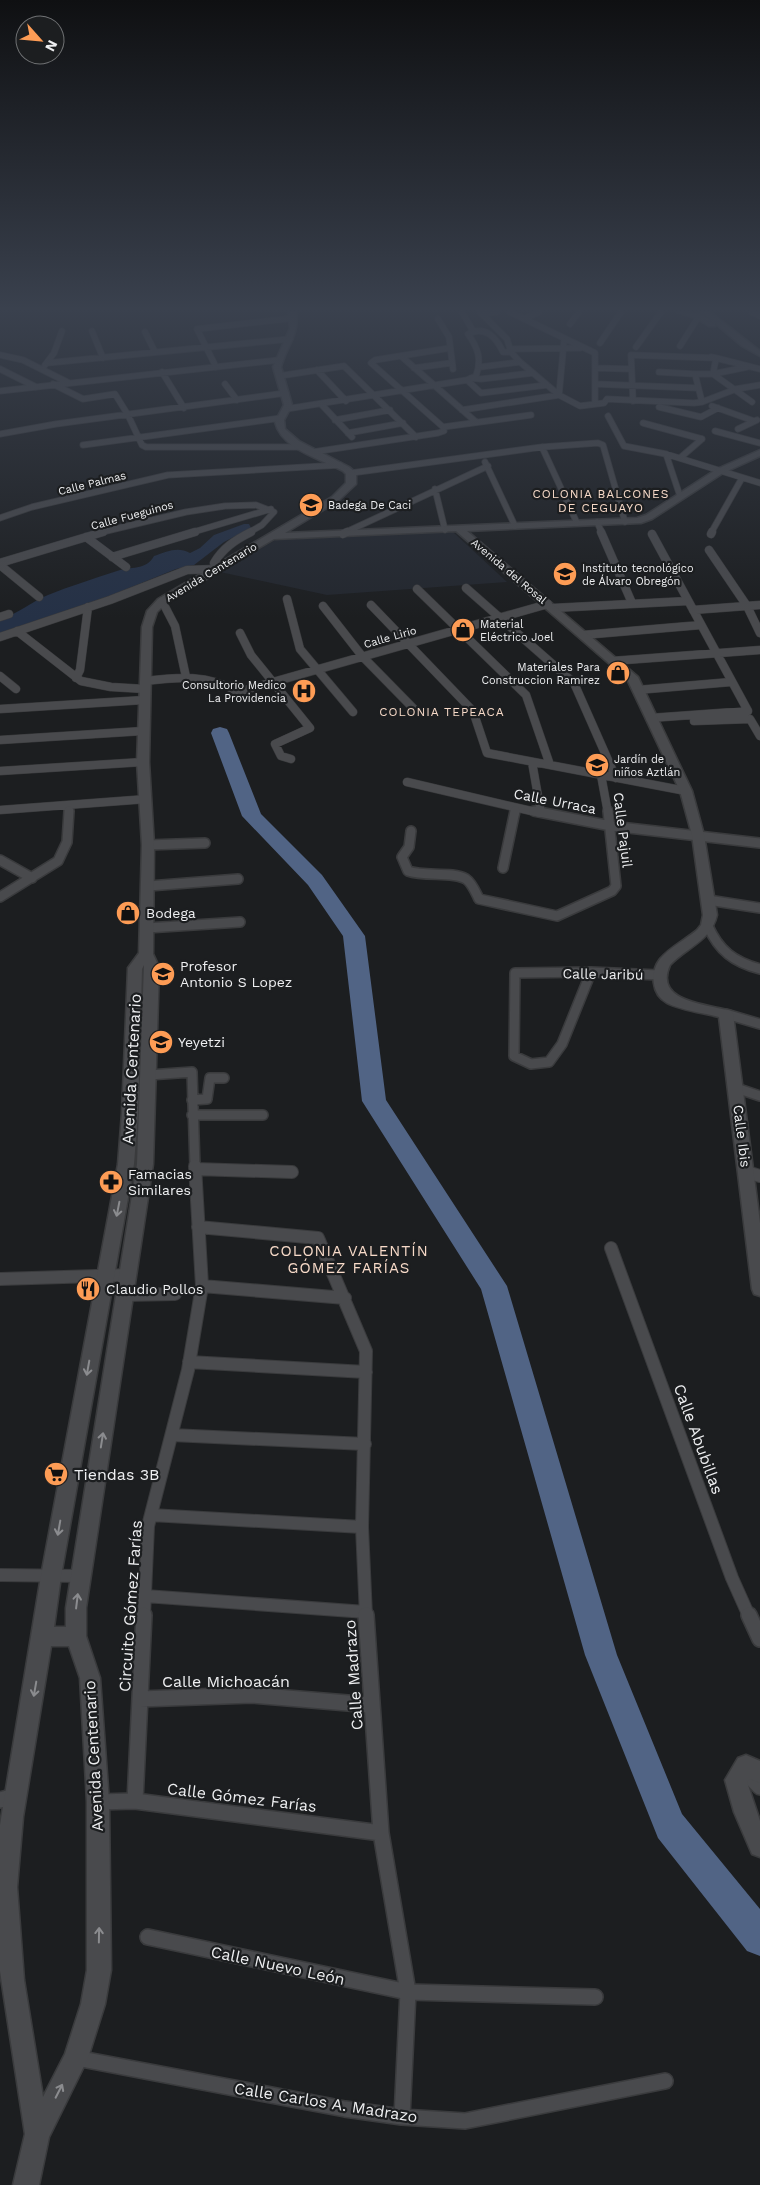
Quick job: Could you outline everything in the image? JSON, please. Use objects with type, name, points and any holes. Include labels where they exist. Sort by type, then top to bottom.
[{"type":"main road","points":[[284,414],[280,426],[284,435],[302,447],[340,465],[351,473]]},
{"type":"main road","points":[[271,536],[638,521],[649,517],[720,471],[760,453]]},
{"type":"main road","name":"Avenida Centenario","points":[[26,2185],[31,2170],[37,2134],[76,2058],[93,2004],[99,1970],[98,1802],[90,1678],[76,1636],[76,1608],[145,1164],[152,967],[146,954],[149,886],[147,799],[143,762],[147,627],[152,611],[162,601],[335,500],[351,484],[351,473]]},
{"type":"main road","name":"Avenida del Rosal","points":[[460,529],[632,677],[686,790],[698,835],[710,915],[708,926]]},
{"type":"main road","points":[[659,975],[664,962],[699,936],[708,926]]},
{"type":"main road","name":"Avenida Centenario","points":[[37,2134],[21,2034],[9,1936],[6,1886],[9,1836],[7,1798],[44,1637],[51,1576],[126,1164],[136,968],[146,954]]},
{"type":"main road","name":"Calle Jaribú","points":[[659,975],[665,995],[672,1000],[726,1014]]},
{"type":"main road","name":"Calle Ibis","points":[[726,1014],[736,1088],[753,1174],[760,1289]]},
{"type":"main road","points":[[44,1637],[76,1636]]},
{"type":"main road","points":[[752,1771],[736,1780],[745,1812],[760,1846]]},
{"type":"street","points":[[0,434],[56,424],[136,414]]},
{"type":"street","points":[[82,445],[138,438],[284,414]]},
{"type":"street","points":[[330,414],[359,446]]},
{"type":"street","points":[[335,420],[368,414]]},
{"type":"street","points":[[394,414],[416,437]]},
{"type":"street","points":[[427,414],[443,428]]},
{"type":"street","points":[[467,414],[476,422]]},
{"type":"street","points":[[689,414],[701,417],[707,414]]},
{"type":"street","points":[[739,414],[757,419]]},
{"type":"street","points":[[128,415],[142,445],[152,448],[302,447]]},
{"type":"street","points":[[443,428],[531,415]]},
{"type":"street","points":[[608,416],[624,446],[666,454],[760,483]]},
{"type":"street","points":[[738,429],[757,419]]},
{"type":"street","points":[[348,433],[403,423]]},
{"type":"street","points":[[643,423],[702,439],[680,458]]},
{"type":"street","points":[[313,452],[416,437],[443,432],[443,428]]},
{"type":"street","points":[[715,431],[760,443]]},
{"type":"street","points":[[351,473],[542,447],[598,443],[603,445],[625,522]]},
{"type":"street","points":[[542,447],[577,523]]},
{"type":"street","points":[[666,454],[680,496]]},
{"type":"street","points":[[480,456],[488,466],[515,526]]},
{"type":"street","name":"Calle Palmas","points":[[0,518],[32,507],[168,475],[340,465]]},
{"type":"street","points":[[343,534],[488,466]]},
{"type":"street","points":[[711,534],[742,478]]},
{"type":"street","points":[[436,490],[445,530]]},
{"type":"street","name":"Calle Fueguinos","points":[[0,564],[86,538],[198,508],[250,505],[272,509]]},
{"type":"street","points":[[0,636],[88,607],[187,570],[217,569],[214,563],[217,554],[224,547],[269,520],[274,512],[272,509],[112,557]]},
{"type":"street","points":[[598,524],[632,604]]},
{"type":"street","points":[[652,534],[760,736]]},
{"type":"street","points":[[86,538],[126,567]]},
{"type":"street","points":[[709,550],[747,606],[760,633]]},
{"type":"street","points":[[0,564],[39,596]]},
{"type":"street","points":[[466,588],[574,683],[616,778]]},
{"type":"street","points":[[417,589],[526,695],[550,765]]},
{"type":"street","points":[[287,600],[300,649],[353,712]]},
{"type":"street","points":[[0,709],[145,690],[186,676],[175,626],[162,601]]},
{"type":"street","name":"Calle Lirio","points":[[186,676],[216,680],[238,692],[499,617],[550,606],[688,601]]},
{"type":"street","points":[[371,605],[473,711],[487,753],[686,790]]},
{"type":"street","points":[[693,610],[760,605]]},
{"type":"street","points":[[323,606],[362,656],[414,709]]},
{"type":"street","points":[[76,678],[80,670],[88,607]]},
{"type":"street","points":[[0,617],[9,614]]},
{"type":"street","points":[[583,635],[701,625]]},
{"type":"street","points":[[17,631],[76,678],[88,684],[145,690]]},
{"type":"street","points":[[240,633],[251,655],[310,728],[275,744],[281,756],[291,759]]},
{"type":"street","points":[[612,661],[760,650]]},
{"type":"street","points":[[0,676],[16,689]]},
{"type":"street","points":[[637,690],[731,682]]},
{"type":"street","points":[[652,720],[749,715]]},
{"type":"street","points":[[0,740],[143,731]]},
{"type":"street","points":[[0,771],[143,762]]},
{"type":"street","points":[[532,762],[541,813]]},
{"type":"street","name":"Calle Pajuil","points":[[411,831],[409,847],[402,857],[408,871],[420,875],[458,876],[468,880],[479,899],[557,916],[612,891],[616,886],[611,826],[601,775]]},
{"type":"street","name":"Calle Urraca","points":[[407,782],[516,808],[611,826],[760,844]]},
{"type":"street","points":[[0,810],[147,799]]},
{"type":"street","points":[[0,897],[58,861],[65,853],[68,843],[68,805]]},
{"type":"street","points":[[503,868],[516,808]]},
{"type":"street","points":[[148,845],[205,843]]},
{"type":"street","points":[[0,860],[32,878]]},
{"type":"street","points":[[149,886],[238,879]]},
{"type":"street","points":[[708,900],[760,908]]},
{"type":"street","points":[[147,928],[240,922]]},
{"type":"street","points":[[708,926],[719,950],[734,961],[760,969]]},
{"type":"street","name":"Calle Jaribú","points":[[591,972],[562,1044],[549,1062],[535,1064],[523,1062],[514,1056],[515,973],[591,972],[659,975]]},
{"type":"street","name":"Calle Jaribú","points":[[726,1014],[760,1024]]},
{"type":"street","name":"Circuito Gómez Farías","points":[[135,1801],[148,1526],[189,1362],[202,1286],[192,1115],[192,1072],[149,1075]]},
{"type":"street","points":[[192,1100],[207,1099],[210,1078],[224,1078]]},
{"type":"street","points":[[736,1088],[760,1096]]},
{"type":"street","points":[[192,1115],[263,1114]]},
{"type":"street","points":[[195,1169],[292,1172]]},
{"type":"street","name":"Calle Madrazo","points":[[198,1227],[318,1238],[345,1298],[366,1352],[362,1527],[381,1833],[408,1992],[402,2117]]},
{"type":"street","name":"Calle Abubillas","points":[[611,1248],[732,1578],[760,1639]]},
{"type":"street","points":[[0,1279],[127,1275]]},
{"type":"street","points":[[202,1286],[345,1298]]},
{"type":"street","points":[[124,1295],[175,1294]]},
{"type":"street","points":[[189,1362],[366,1372]]},
{"type":"street","points":[[172,1435],[365,1444]]},
{"type":"street","points":[[151,1515],[362,1527]]},
{"type":"street","points":[[0,1575],[80,1576]]},
{"type":"street","points":[[145,1596],[366,1612]]},
{"type":"street","name":"Calle Michoacán","points":[[140,1699],[252,1696],[372,1705]]},
{"type":"street","points":[[752,1771],[760,1787]]},
{"type":"street","name":"Calle Gómez Farías","points":[[98,1802],[135,1801],[381,1833]]},
{"type":"street","name":"Calle Nuevo León","points":[[148,1938],[408,1992],[595,1997]]},
{"type":"street","name":"Calle Carlos A. Madrazo","points":[[76,2058],[345,2109],[402,2117],[465,2121],[665,2081]]},
{"type":"shaded area","points":[[249,524],[251,528],[224,542],[194,565],[176,569],[112,595],[0,633],[0,620],[48,595],[117,571],[142,566],[151,561],[154,556],[168,551],[181,550],[190,553],[200,548],[214,535]]},
{"type":"shaded area","points":[[453,532],[507,582],[327,595],[220,572],[275,540]]},
{"type":"waterway","points":[[220,733],[252,816],[315,880],[354,936],[374,1101],[494,1286],[601,1655],[670,1826],[760,1938]]},
{"type":"place","name":"Badega De Caci","points":[[311,505]]},
{"type":"place","name":"Instituto tecnológico de Álvaro Obregón","points":[[565,574]]},
{"type":"place","name":"Material Eléctrico Joel","points":[[463,630]]},
{"type":"place","name":"Materiales Para Construccion Ramirez","points":[[618,673]]},
{"type":"place","name":"Consultorio Medico La Providencia","points":[[304,691]]},
{"type":"place","name":"Jardín de niños Aztlán","points":[[597,765]]},
{"type":"place","name":"Bodega","points":[[128,913]]},
{"type":"place","name":"Profesor Antonio S Lopez","points":[[163,974]]},
{"type":"place","name":"Yeyetzi","points":[[161,1042]]},
{"type":"place","name":"Famacias Similares","points":[[111,1182]]},
{"type":"place","name":"Claudio Pollos","points":[[88,1289]]},
{"type":"place","name":"Tiendas 3B","points":[[56,1474]]},
{"type":"district","name":"COLONIA BALCONES DE CEGUAYO","points":[[601,501]]},
{"type":"district","name":"COLONIA TEPEACA","points":[[442,712]]},
{"type":"district","name":"COLONIA VALENTÍN GÓMEZ FARÍAS","points":[[349,1260]]}]
